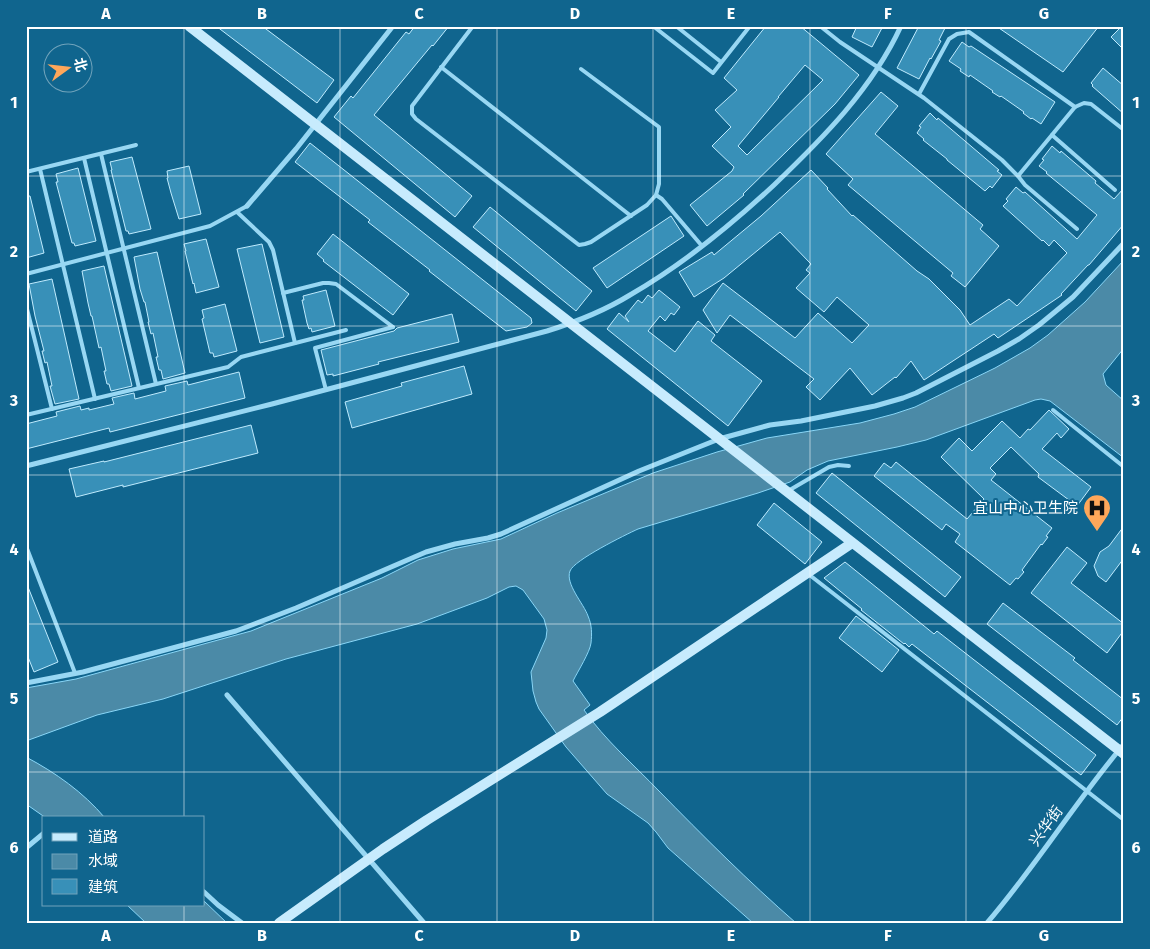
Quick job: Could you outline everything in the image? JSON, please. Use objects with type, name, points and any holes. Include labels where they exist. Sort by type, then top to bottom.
[{"type":"street","points":[[189,26],[783,490],[1122,749]]},
{"type":"street","points":[[247,206],[296,149],[393,26]]},
{"type":"street","points":[[26,466],[326,390],[547,331],[610,306],[630,295],[702,246],[738,217],[826,134],[858,96],[878,68],[901,26]]},
{"type":"street","points":[[26,683],[75,674],[236,631],[339,590],[426,552],[501,534],[639,471],[718,439],[770,425],[801,421],[882,405],[916,393],[998,351],[1039,325],[1073,297],[1124,243]]},
{"type":"street","points":[[279,923],[442,810],[600,712],[852,543]]},
{"type":"street","points":[[227,695],[424,923]]},
{"type":"street","name":"兴华街","points":[[987,923],[1055,836],[1087,791],[1122,749]]},
{"type":"street","points":[[26,848],[42,835]]},
{"type":"street","points":[[205,893],[242,923]]},
{"type":"lane","points":[[473,26],[412,106],[412,114],[578,245],[591,242],[647,205],[656,195],[659,184],[659,127],[581,69]]},
{"type":"lane","points":[[653,26],[713,73],[750,26]]},
{"type":"lane","points":[[676,26],[722,62]]},
{"type":"lane","points":[[820,26],[840,42],[919,94],[1002,160],[1025,185],[1077,229]]},
{"type":"lane","points":[[919,94],[949,39],[957,34],[969,32],[1076,106]]},
{"type":"lane","points":[[441,67],[631,216]]},
{"type":"lane","points":[[1018,176],[1076,106],[1084,103],[1091,104],[1124,130]]},
{"type":"lane","points":[[1052,135],[1115,190]]},
{"type":"lane","points":[[26,172],[136,145]]},
{"type":"lane","points":[[101,154],[156,384]]},
{"type":"lane","points":[[84,158],[139,388]]},
{"type":"lane","points":[[40,169],[95,399]]},
{"type":"lane","points":[[656,195],[662,199],[702,246]]},
{"type":"lane","points":[[26,274],[210,226],[247,206]]},
{"type":"lane","points":[[238,212],[268,242],[273,250],[296,343]]},
{"type":"lane","points":[[283,293],[323,283],[336,284],[393,327],[315,348],[326,390]]},
{"type":"lane","points":[[26,305],[52,409]]},
{"type":"lane","points":[[26,415],[228,367],[241,357],[346,330]]},
{"type":"lane","points":[[1053,410],[1124,466]]},
{"type":"lane","points":[[783,490],[829,467],[838,465],[848,466]]},
{"type":"lane","points":[[26,546],[75,674]]},
{"type":"lane","points":[[807,573],[1124,820]]},
{"type":"water","points":[[1124,260],[1124,348],[1103,374],[1106,385],[1124,401],[1124,458],[1050,401],[1035,400],[926,440],[828,461],[807,470],[790,482],[638,529],[590,554],[570,571],[570,582],[586,611],[591,630],[590,647],[573,681],[590,705],[584,710],[610,742],[692,825],[796,923],[753,923],[668,848],[648,823],[607,794],[566,747],[539,709],[533,691],[531,672],[546,638],[547,630],[544,619],[523,590],[516,586],[509,587],[487,598],[417,624],[286,659],[163,699],[97,715],[26,741],[26,688],[76,679],[251,631],[382,578],[418,560],[453,549],[501,539],[557,513],[653,473],[717,452],[767,438],[860,423],[915,407],[995,368],[1030,348],[1048,335],[1085,302]]},
{"type":"water","points":[[26,757],[68,784],[88,800],[103,816],[43,816],[26,804]]},
{"type":"water","points":[[205,902],[227,923],[146,923],[128,906],[205,906]]},
{"type":"building","points":[[216,26],[262,26],[334,80],[317,103]]},
{"type":"building","points":[[415,26],[449,26],[374,115],[472,196],[455,217],[334,117],[351,96],[353,98],[406,32],[409,34]]},
{"type":"building","points":[[766,26],[800,26],[859,75],[835,104],[744,195],[707,226],[690,205],[732,171],[734,167],[712,146],[731,127],[715,110],[737,90],[724,78]],"holes":[[[805,65],[823,80],[747,155],[738,146]]]},
{"type":"building","points":[[857,26],[883,26],[872,47],[852,37]]},
{"type":"building","points":[[919,26],[946,26],[939,40],[941,41],[919,79],[897,68]]},
{"type":"building","points":[[996,26],[1099,26],[1063,72]]},
{"type":"building","points":[[1124,26],[1124,50],[1111,37]]},
{"type":"building","points":[[962,42],[969,47],[971,46],[1055,102],[1041,124],[1031,119],[1024,112],[992,92],[970,75],[969,77],[960,71],[961,69],[949,61]]},
{"type":"building","points":[[1103,68],[1124,86],[1124,114],[1092,86],[1091,83]]},
{"type":"building","points":[[881,92],[898,106],[875,134],[983,225],[980,229],[999,246],[965,287],[951,276],[953,273],[848,185],[853,179],[826,154]]},
{"type":"building","points":[[930,113],[999,170],[997,171],[1002,175],[992,188],[990,186],[985,191],[917,133],[921,127],[919,126]]},
{"type":"building","points":[[310,143],[531,318],[532,323],[527,327],[506,331],[368,222],[370,220],[295,162]]},
{"type":"building","points":[[1052,146],[1060,153],[1061,151],[1114,199],[1124,188],[1124,224],[1062,295],[998,338],[994,334],[924,380],[911,361],[896,378],[872,395],[850,368],[820,400],[806,387],[814,379],[730,315],[717,333],[703,310],[723,283],[795,338],[818,313],[852,343],[869,325],[837,297],[824,312],[796,288],[810,273],[806,270],[811,264],[780,232],[724,278],[694,297],[679,272],[712,252],[714,255],[761,216],[811,170],[852,216],[929,279],[960,310],[970,325],[1009,299],[1017,306],[1067,253],[1054,240],[1049,246],[1042,241],[1003,206],[1016,187],[1023,193],[1025,192],[1077,239],[1097,215],[1039,166]]},
{"type":"building","points":[[132,157],[151,229],[129,234],[126,231],[110,162]]},
{"type":"building","points":[[189,166],[201,214],[179,219],[167,178],[167,171]]},
{"type":"building","points":[[78,168],[96,241],[75,246],[72,243],[56,182],[58,182],[56,174]]},
{"type":"building","points":[[26,196],[30,196],[44,253],[26,258]]},
{"type":"building","points":[[490,207],[592,291],[576,311],[473,227]]},
{"type":"building","points":[[671,216],[684,236],[607,288],[593,268]]},
{"type":"building","points":[[333,234],[409,294],[393,315],[323,261],[317,254]]},
{"type":"building","points":[[206,239],[219,287],[196,293],[184,244]]},
{"type":"building","points":[[262,244],[284,337],[260,343],[237,249]]},
{"type":"building","points":[[157,252],[185,373],[163,379],[161,370],[159,370],[153,333],[151,334],[134,257]]},
{"type":"building","points":[[104,266],[132,386],[111,391],[109,384],[107,384],[101,347],[99,348],[82,271]]},
{"type":"building","points":[[52,279],[79,399],[55,404],[29,284]]},
{"type":"building","points":[[326,290],[335,326],[312,332],[307,323],[302,300],[304,300],[303,296]]},
{"type":"building","points":[[659,290],[680,307],[674,315],[671,313],[665,321],[660,316],[648,331],[675,352],[698,321],[715,335],[711,341],[762,381],[728,426],[607,329],[619,313],[629,322],[625,316],[638,300],[642,303],[648,295],[652,298]]},
{"type":"building","points":[[225,304],[237,351],[214,357],[213,353],[210,353],[202,319],[204,318],[202,310]]},
{"type":"building","points":[[452,314],[459,342],[378,362],[379,364],[333,376],[333,374],[327,375],[321,350]]},
{"type":"building","points":[[464,366],[472,394],[352,428],[345,402],[402,386],[401,383]]},
{"type":"building","points":[[239,372],[245,398],[110,432],[109,428],[26,449],[26,424],[57,416],[56,412],[80,406],[81,410],[89,408],[89,410],[114,404],[112,398],[134,393],[135,399],[166,391],[165,386],[187,381],[188,385]]},
{"type":"building","points":[[1049,410],[1069,429],[1061,438],[1057,433],[1042,449],[1091,487],[1077,506],[1038,477],[1039,474],[1011,447],[990,468],[996,474],[991,480],[1052,528],[1046,536],[1048,537],[1022,570],[1024,572],[1010,585],[955,542],[960,534],[946,524],[942,530],[874,476],[884,463],[891,468],[896,462],[967,519],[984,499],[941,457],[959,438],[972,451],[1002,421],[1020,438]]},
{"type":"building","points":[[251,425],[258,453],[76,497],[69,469]]},
{"type":"building","points":[[832,473],[961,577],[945,597],[816,493]]},
{"type":"building","points":[[774,503],[822,542],[805,564],[757,525]]},
{"type":"building","points":[[1124,526],[1124,558],[1106,582],[1098,576],[1094,566],[1100,552],[1109,546]]},
{"type":"building","points":[[1067,547],[1087,563],[1071,583],[1124,624],[1124,630],[1107,653],[1031,593]]},
{"type":"building","points":[[845,562],[934,634],[937,631],[1096,755],[1081,775],[912,644],[909,647],[904,644],[824,578]]},
{"type":"building","points":[[26,582],[58,662],[34,672],[26,652]]},
{"type":"building","points":[[1003,603],[1075,658],[1073,660],[1124,700],[1124,716],[1117,725],[987,624]]},
{"type":"building","points":[[856,616],[899,650],[882,672],[839,638]]},
{"type":"place","name":"宜山中心卫生院","points":[[1097,532]]}]
